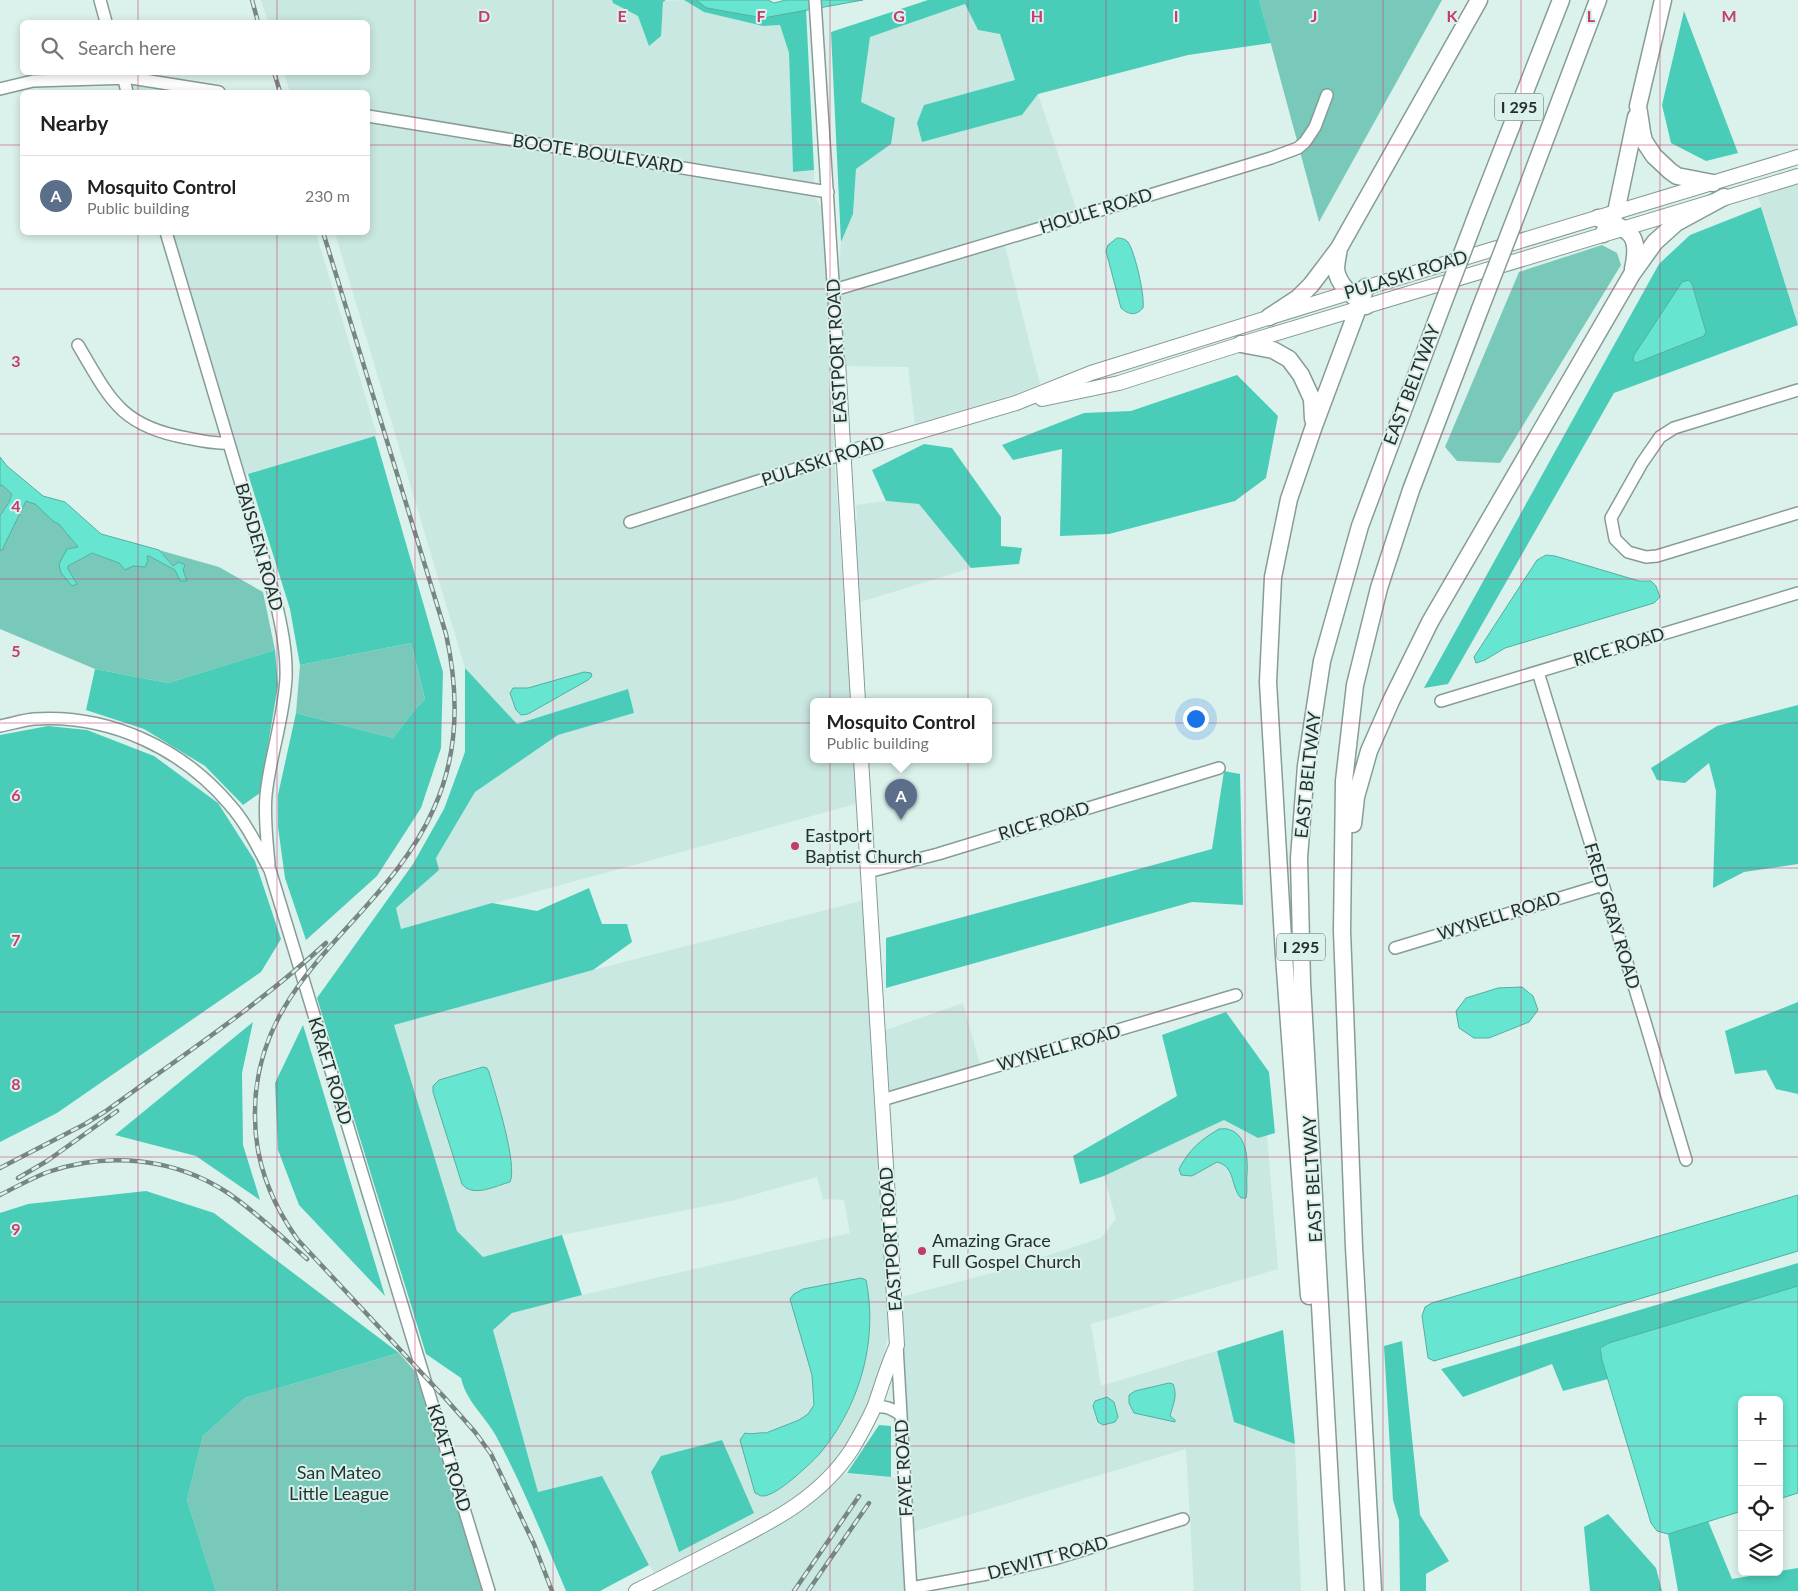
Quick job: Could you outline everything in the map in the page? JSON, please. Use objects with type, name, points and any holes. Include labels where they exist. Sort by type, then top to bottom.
[{"type":"highway","points":[[1269,317],[1298,298],[1311,285],[1339,248],[1479,0]]},
{"type":"highway","name":"EAST BELTWAY","points":[[1336,1591],[1302,983],[1299,858],[1306,766],[1322,661],[1357,535],[1372,490],[1477,214],[1561,0]]},
{"type":"highway","name":"EAST BELTWAY","points":[[1373,1591],[1354,1248],[1342,931],[1344,781],[1355,685],[1379,588],[1394,537],[1598,0]]},
{"type":"highway","points":[[1632,274],[1637,252],[1633,238],[1610,223],[1663,0]]},
{"type":"highway","points":[[1638,106],[1644,141],[1660,163],[1677,176],[1713,183]]},
{"type":"highway","points":[[1342,931],[1356,797],[1369,751],[1430,622],[1632,274],[1655,242],[1676,223],[1724,197]]},
{"type":"highway","points":[[1333,1544],[1305,1256],[1284,956],[1268,682],[1273,577],[1288,498],[1360,299],[1339,279],[1336,269],[1339,248]]},
{"type":"highway","points":[[1240,344],[1273,350],[1289,359],[1302,375],[1312,399],[1314,426]]},
{"type":"main road","name":"PULASKI ROAD","points":[[842,454],[1016,403],[1091,373],[1269,317],[1360,299],[1610,223],[1713,183],[1798,157]]},
{"type":"main road","name":"PULASKI ROAD","points":[[1016,403],[1067,395],[1119,383],[1240,344],[1360,299],[1610,223],[1724,197],[1798,176]]},
{"type":"main road","name":"EASTPORT ROAD","points":[[838,360],[842,454],[858,698]]},
{"type":"main road","name":"EASTPORT ROAD","points":[[636,1591],[760,1528],[816,1491],[839,1467],[851,1450],[874,1407],[890,1359],[898,1345],[861,763]]},
{"type":"street","points":[[100,0],[105,20]]},
{"type":"street","name":"EASTPORT ROAD","points":[[815,0],[838,360]]},
{"type":"street","points":[[0,89],[33,81],[123,75],[208,90]]},
{"type":"street","points":[[123,75],[127,90]]},
{"type":"street","name":"HOULE ROAD","points":[[834,290],[1187,184],[1298,148],[1315,127],[1327,95]]},
{"type":"street","name":"BOOTE BOULEVARD","points":[[370,116],[828,192]]},
{"type":"street","name":"BAISDEN ROAD","points":[[167,235],[275,598],[286,658],[284,695],[268,780],[266,819],[270,870]]},
{"type":"street","points":[[78,345],[108,396],[125,414],[134,420],[149,428],[175,436],[218,444],[228,443]]},
{"type":"street","points":[[1798,390],[1674,428],[1660,437],[1642,463],[1612,518],[1615,539],[1628,552],[1646,557],[1657,556],[1798,513]]},
{"type":"street","name":"PULASKI ROAD","points":[[630,522],[842,454]]},
{"type":"street","name":"RICE ROAD","points":[[1441,701],[1798,593]]},
{"type":"street","name":"FRED GRAY ROAD","points":[[1538,672],[1686,1160]]},
{"type":"street","name":"KRAFT ROAD","points":[[0,726],[32,719],[56,719],[102,725],[131,733],[154,744],[203,777],[231,805],[249,830],[270,870],[489,1591]]},
{"type":"street","name":"RICE ROAD","points":[[868,872],[938,854],[1220,768]]},
{"type":"street","points":[[249,830],[266,819]]},
{"type":"street","name":"WYNELL ROAD","points":[[1395,948],[1603,885]]},
{"type":"street","name":"WYNELL ROAD","points":[[882,1100],[1236,996]]},
{"type":"street","name":"FAYE ROAD","points":[[898,1345],[911,1590]]},
{"type":"street","points":[[874,1407],[884,1406],[891,1408],[901,1415]]},
{"type":"street","name":"DEWITT ROAD","points":[[911,1590],[1054,1559],[1183,1519]]},
{"type":"shaded area","points":[[261,0],[612,0],[613,3],[638,16],[661,36],[663,1],[684,0],[704,12],[763,26],[780,25],[789,53],[793,172],[814,170],[814,195],[823,210],[835,469],[851,698],[810,698],[810,763],[856,763],[859,803],[401,929],[396,908],[439,870],[436,858],[475,792],[558,735],[634,713],[627,689],[517,724],[465,668],[336,235],[370,235],[370,90],[289,90],[285,75],[370,75],[370,20],[267,20]]},
{"type":"shaded area","points":[[612,0],[666,0],[663,2],[661,36],[649,46],[638,16],[613,3]]},
{"type":"shaded area","points":[[684,0],[696,0],[707,8],[763,18],[806,9],[814,170],[793,172],[789,53],[780,25],[763,26],[704,12]]},
{"type":"shaded area","points":[[696,0],[768,0],[774,3],[786,0],[863,0],[763,18],[707,8]]},
{"type":"shaded area","points":[[928,0],[1259,0],[1271,43],[1188,55],[1038,94],[1022,115],[922,142],[917,123],[924,105],[1015,80],[1000,34],[978,30],[965,4],[870,37],[861,102],[895,118],[891,144],[856,169],[853,214],[841,242],[831,32]]},
{"type":"shaded area","points":[[965,4],[978,30],[1000,34],[1016,80],[924,105],[922,142],[1022,115],[1038,94],[1077,211],[1002,234],[1040,384],[1022,392],[915,424],[908,367],[844,366],[838,284],[841,242],[853,214],[856,169],[890,144],[895,118],[861,102],[870,37]]},
{"type":"shaded area","points":[[1684,11],[1738,153],[1706,161],[1671,143],[1662,105]]},
{"type":"shaded area","points":[[130,84],[168,90],[131,90]]},
{"type":"shaded area","points":[[1798,181],[1798,325],[1757,193]]},
{"type":"shaded area","points":[[1761,207],[1798,325],[1614,393],[1448,684],[1424,688],[1659,264],[1690,235]],"holes":[[[1689,280],[1692,284],[1706,332],[1704,336],[1636,363]]]},
{"type":"shaded area","points":[[170,235],[317,235],[377,435],[242,476]]},
{"type":"shaded area","points":[[1117,238],[1128,242],[1139,274],[1143,308],[1135,313],[1127,312],[1121,308],[1106,251],[1108,245]]},
{"type":"shaded area","points":[[1689,280],[1692,284],[1706,332],[1704,336],[1636,363],[1633,360],[1634,355],[1682,282]]},
{"type":"shaded area","points":[[1237,375],[1278,416],[1266,478],[1235,501],[1109,534],[1060,536],[1062,449],[1013,460],[1002,445],[1084,413],[1131,411]]},
{"type":"shaded area","points":[[375,436],[443,672],[441,748],[421,808],[377,876],[306,940],[285,878],[278,827],[278,795],[296,713],[393,738],[425,699],[411,643],[300,665],[290,609],[248,474]]},
{"type":"shaded area","points":[[924,444],[952,448],[1001,517],[1001,546],[1022,548],[1019,564],[971,568],[919,504],[886,501],[872,470]]},
{"type":"shaded area","points":[[0,457],[7,466],[43,496],[65,502],[101,534],[159,550],[173,566],[179,562],[185,565],[183,570],[187,581],[180,581],[175,570],[149,556],[147,556],[148,561],[145,567],[133,566],[125,570],[119,563],[92,553],[68,566],[77,584],[72,586],[61,573],[59,564],[67,549],[78,547],[59,524],[53,521],[35,504],[26,501],[0,551],[0,516],[12,494],[2,485],[0,486]]},
{"type":"shaded area","points":[[886,501],[919,504],[971,568],[857,603],[854,537],[857,516],[856,505]]},
{"type":"shaded area","points":[[1546,555],[1639,581],[1651,581],[1656,586],[1660,597],[1654,603],[1505,648],[1476,663],[1474,657],[1537,560]]},
{"type":"shaded area","points":[[275,650],[278,685],[260,793],[243,805],[205,766],[144,729],[86,710],[95,669],[168,683]]},
{"type":"shaded area","points":[[465,668],[517,724],[628,689],[634,713],[558,735],[475,792],[436,858],[439,870],[396,908],[401,929],[492,903],[537,911],[589,888],[602,924],[627,924],[632,942],[593,970],[394,1025],[457,1231],[483,1257],[562,1235],[582,1295],[512,1313],[493,1330],[538,1492],[602,1476],[649,1565],[600,1591],[566,1591],[524,1493],[492,1429],[471,1401],[461,1378],[426,1354],[317,998],[413,864],[444,809],[465,752]]},
{"type":"shaded area","points":[[584,672],[591,673],[592,676],[528,714],[521,715],[516,710],[510,693],[513,688],[528,688]]},
{"type":"shaded area","points":[[1798,705],[1798,864],[1744,872],[1713,888],[1716,791],[1709,763],[1685,783],[1657,780],[1651,768],[1717,726]]},
{"type":"shaded area","points":[[48,726],[87,730],[154,756],[218,803],[255,861],[281,939],[261,972],[57,1113],[0,1142],[0,735]]},
{"type":"shaded area","points":[[1224,771],[1240,774],[1243,905],[1192,902],[886,988],[886,938],[1212,849]]},
{"type":"shaded area","points":[[865,900],[890,1303],[889,1330],[883,1362],[873,1395],[846,1446],[829,1469],[807,1493],[780,1511],[655,1575],[602,1477],[538,1492],[493,1330],[512,1313],[850,1233],[844,1200],[823,1199],[817,1177],[731,1201],[562,1235],[483,1257],[457,1231],[393,1024]]},
{"type":"shaded area","points":[[1522,987],[1533,996],[1538,1010],[1529,1022],[1489,1038],[1474,1038],[1459,1028],[1456,1011],[1466,998],[1498,988]]},
{"type":"shaded area","points":[[1798,1002],[1798,1094],[1776,1089],[1766,1070],[1735,1074],[1725,1031]]},
{"type":"shaded area","points":[[963,1003],[981,1068],[887,1096],[883,1031]]},
{"type":"shaded area","points":[[1226,1012],[1269,1072],[1275,1133],[1258,1138],[1224,1120],[1104,1176],[1080,1184],[1073,1156],[1177,1096],[1162,1035]]},
{"type":"shaded area","points":[[253,1022],[242,1073],[243,1145],[260,1200],[196,1156],[115,1135]]},
{"type":"shaded area","points":[[303,1025],[385,1296],[299,1205],[278,1150],[275,1083]]},
{"type":"shaded area","points":[[483,1067],[487,1068],[489,1072],[500,1112],[512,1173],[510,1182],[478,1191],[467,1188],[462,1184],[433,1092],[433,1086],[439,1080]]},
{"type":"shaded area","points":[[1224,1120],[1258,1138],[1267,1135],[1278,1269],[1091,1324],[1101,1386],[1217,1351],[1234,1422],[1295,1444],[1301,1591],[1194,1591],[1186,1449],[912,1532],[901,1297],[1000,1271],[1101,1238],[1116,1219],[1104,1176]]},
{"type":"shaded area","points":[[1219,1129],[1227,1129],[1236,1133],[1243,1143],[1247,1162],[1246,1198],[1241,1198],[1235,1188],[1230,1172],[1223,1164],[1217,1162],[1192,1176],[1181,1175],[1179,1169],[1191,1151],[1200,1142]]},
{"type":"shaded area","points":[[146,1191],[214,1213],[399,1353],[245,1398],[203,1436],[187,1500],[216,1591],[0,1591],[0,1213],[28,1204]]},
{"type":"shaded area","points":[[1798,1195],[1798,1251],[1434,1361],[1428,1358],[1422,1316],[1425,1307],[1432,1303]]},
{"type":"shaded area","points":[[1798,1263],[1798,1286],[1609,1343],[1600,1348],[1608,1379],[1563,1391],[1552,1364],[1463,1397],[1441,1369]]},
{"type":"shaded area","points":[[861,1278],[866,1280],[869,1302],[868,1346],[864,1368],[848,1410],[838,1429],[811,1463],[780,1489],[766,1496],[755,1493],[740,1440],[745,1433],[766,1433],[799,1420],[808,1414],[814,1405],[812,1375],[790,1299],[794,1294],[803,1289]]},
{"type":"shaded area","points":[[1798,1286],[1798,1493],[1783,1498],[1783,1396],[1738,1396],[1738,1512],[1668,1534],[1657,1531],[1651,1523],[1602,1360],[1600,1348],[1609,1343]]},
{"type":"shaded area","points":[[1283,1330],[1295,1444],[1234,1422],[1217,1351]]},
{"type":"shaded area","points":[[1402,1341],[1420,1515],[1449,1561],[1426,1574],[1426,1591],[1400,1591],[1399,1520],[1393,1500],[1384,1346]]},
{"type":"shaded area","points":[[1169,1383],[1173,1384],[1175,1392],[1170,1416],[1175,1422],[1134,1413],[1129,1403],[1129,1395],[1135,1391]]},
{"type":"shaded area","points":[[1107,1397],[1114,1402],[1118,1417],[1115,1422],[1103,1425],[1098,1422],[1093,1406],[1095,1401]]},
{"type":"shaded area","points":[[879,1425],[891,1426],[891,1477],[847,1473]]},
{"type":"shaded area","points":[[722,1440],[754,1513],[679,1552],[651,1472],[661,1456]]},
{"type":"shaded area","points":[[839,1473],[900,1478],[906,1591],[646,1591]]},
{"type":"shaded area","points":[[1608,1514],[1656,1568],[1662,1591],[1590,1591],[1584,1527]]},
{"type":"shaded area","points":[[1708,1521],[1732,1579],[1750,1576],[1783,1576],[1783,1570],[1798,1568],[1798,1591],[1678,1591],[1668,1534]]},
{"type":"green space","points":[[1259,0],[1442,0],[1319,222]]},
{"type":"green space","points":[[1602,245],[1617,253],[1621,265],[1500,463],[1457,461],[1445,447],[1519,272]]},
{"type":"green space","points":[[2,485],[12,493],[9,502],[0,516],[0,486]]},
{"type":"green space","points":[[25,501],[35,503],[53,521],[59,524],[78,547],[59,564],[77,584],[68,566],[92,553],[119,563],[149,556],[175,570],[181,581],[187,581],[159,550],[219,567],[263,592],[275,650],[168,683],[95,669],[0,629],[0,551]]},
{"type":"green space","points":[[411,643],[425,699],[393,738],[296,713],[300,665]]},
{"type":"green space","name":"San Mateo Little League","points":[[399,1353],[420,1377],[485,1591],[216,1591],[187,1500],[203,1436],[245,1398]]},
{"type":"railway","points":[[252,0],[257,20]]},
{"type":"railway","points":[[275,75],[279,90]]},
{"type":"railway","points":[[324,235],[446,634],[453,678],[454,722],[448,766],[442,787],[434,808],[412,849],[385,885],[297,988],[275,1025],[260,1068],[255,1117],[258,1150],[273,1197],[298,1240],[445,1398],[475,1432],[491,1454],[534,1544],[552,1591]]},
{"type":"railway","points":[[0,1168],[85,1124],[106,1111],[246,1010],[326,943]]},
{"type":"railway","points":[[18,1178],[47,1161],[117,1111]]},
{"type":"railway","points":[[0,1195],[42,1174],[71,1165],[117,1160],[141,1161],[164,1165],[208,1181],[228,1193],[259,1216],[307,1259]]},
{"type":"railway","points":[[794,1591],[859,1496]]},
{"type":"railway","points":[[808,1591],[869,1503]]},
{"type":"place","name":"Mosquito Control","points":[[901,820]]},
{"type":"place","name":"Eastport Baptist Church","points":[[795,846]]},
{"type":"place","name":"Amazing Grace Full Gospel Church","points":[[922,1251]]}]
